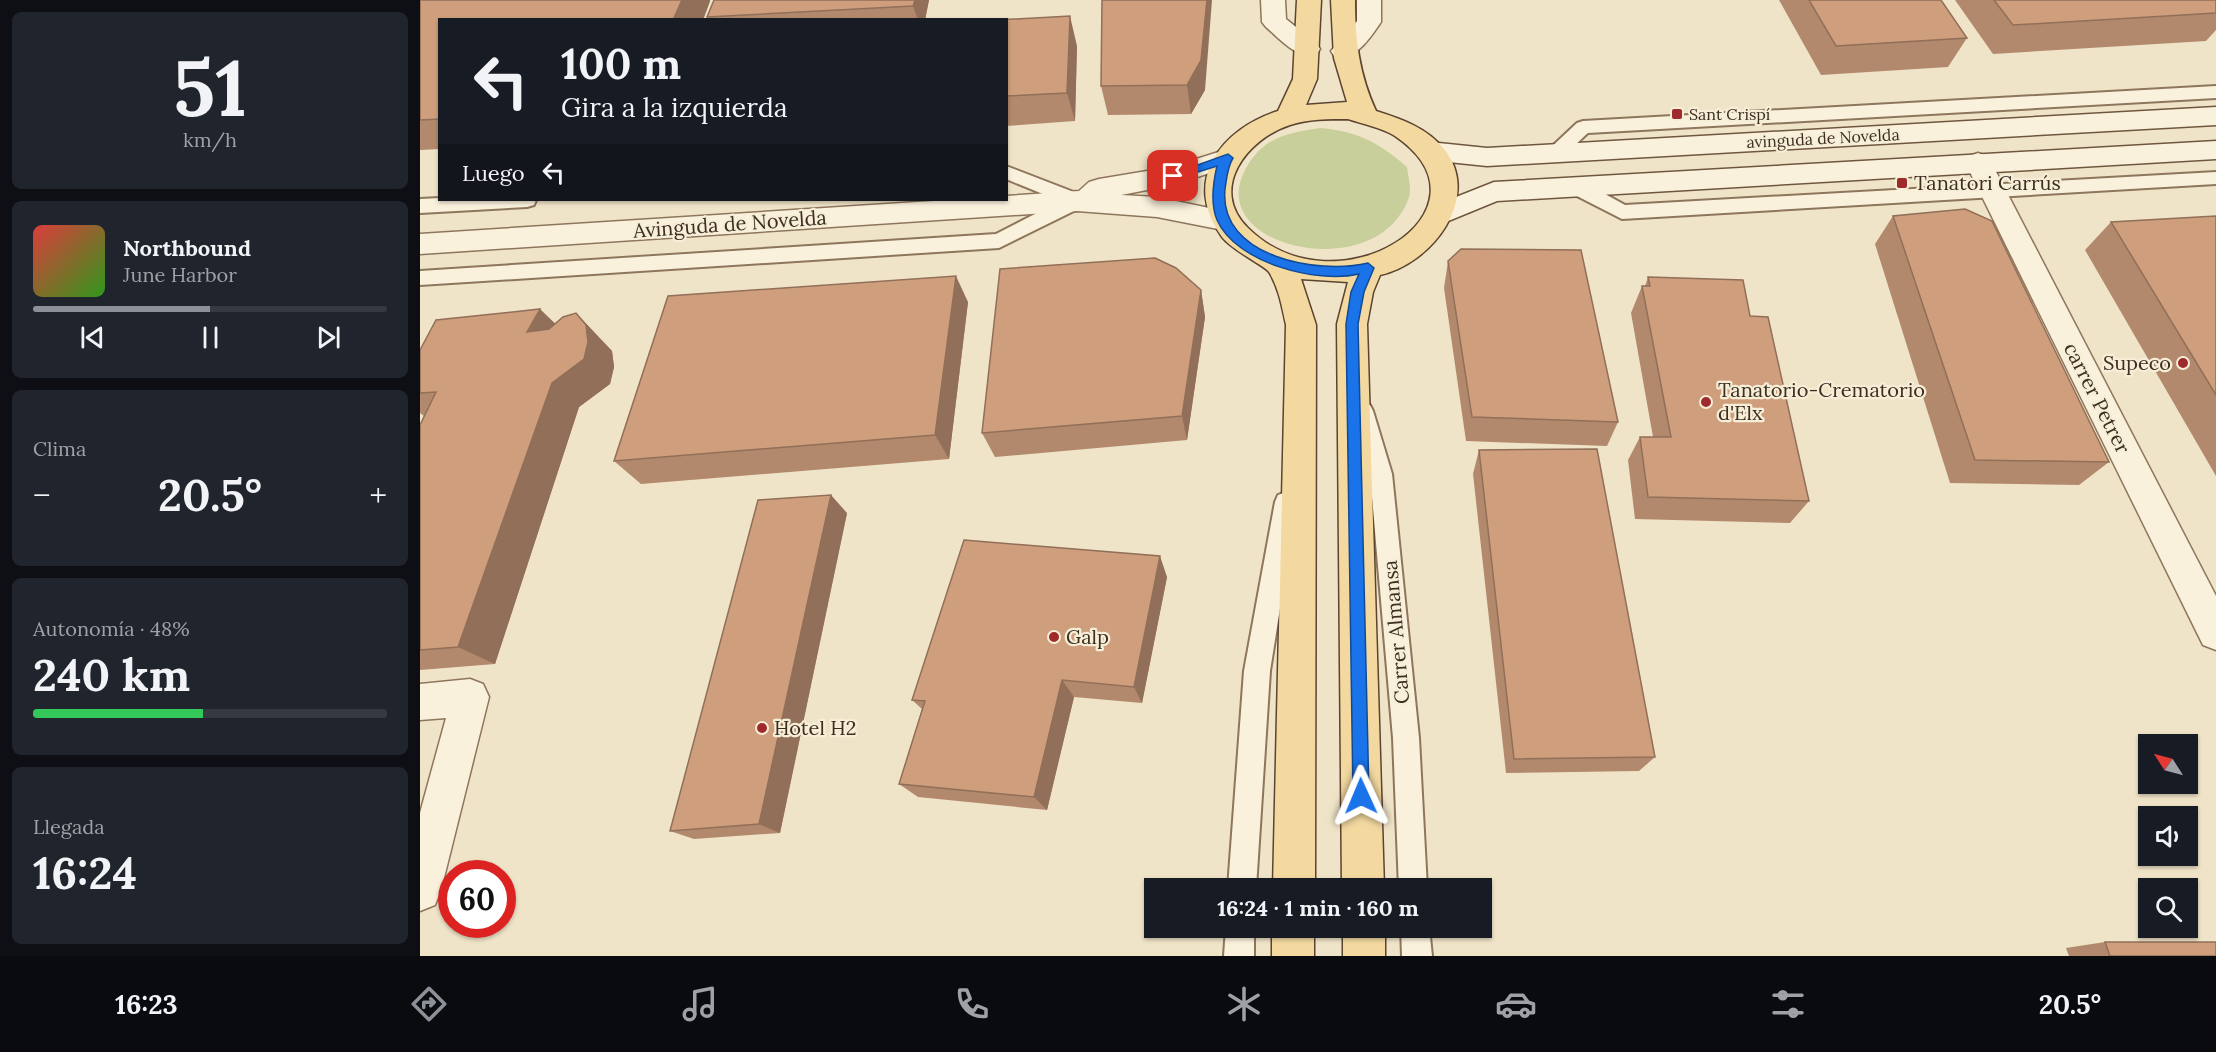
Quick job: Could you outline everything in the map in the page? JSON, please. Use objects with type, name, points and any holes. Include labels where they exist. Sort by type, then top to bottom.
[{"type":"main road","points":[[1288,117],[1305,79],[1309,0]]},
{"type":"main road","points":[[1343,0],[1343,51],[1349,82],[1365,114]]},
{"type":"main road","points":[[1321,111],[1365,114],[1410,133],[1430,151],[1440,167],[1445,183],[1441,214],[1429,234],[1410,250],[1392,260],[1352,272],[1323,272],[1279,263],[1241,242],[1223,220],[1218,190],[1222,167],[1233,149],[1250,134],[1288,117],[1321,111]]},
{"type":"main road","points":[[1279,263],[1292,290],[1301,325],[1294,878]]},
{"type":"main road","name":"Carrer Almansa","points":[[1363,878],[1352,324],[1358,292],[1368,268]]},
{"type":"main road","points":[[1293,938],[1293,956]]},
{"type":"main road","points":[[1364,938],[1364,956]]},
{"type":"street","points":[[1274,0],[1274,22],[1308,49]]},
{"type":"street","points":[[1343,51],[1369,22],[1369,0]]},
{"type":"street","name":"avinguda de Novelda","points":[[1430,151],[1487,157],[2216,116]]},
{"type":"street","name":"avinguda de Novelda","points":[[1441,214],[1494,192],[1578,189],[1978,162],[2216,150]]},
{"type":"street","name":"Avinguda de Novelda","points":[[1077,201],[1099,189],[1173,176],[1228,158]]},
{"type":"street","name":"carrer Petrer","points":[[1978,162],[2216,633]]},
{"type":"street","name":"Avinguda de Novelda","points":[[420,244],[1077,201],[1177,210],[1223,220]]},
{"type":"street","points":[[420,702],[470,697],[420,890]]},
{"type":"lane","points":[[1554,153],[1583,127],[2216,92]]},
{"type":"lane","points":[[1008,173],[1077,201]]},
{"type":"lane","points":[[1578,189],[1622,212],[2216,178]]},
{"type":"lane","points":[[420,206],[509,201]]},
{"type":"lane","points":[[420,278],[999,241],[1077,201]]},
{"type":"lane","name":"Carrer Almansa","points":[[1353,380],[1381,474],[1406,738],[1413,878]]},
{"type":"lane","points":[[1243,878],[1257,671],[1299,430]]},
{"type":"lane","points":[[1239,956],[1240,938]]},
{"type":"lane","points":[[1416,938],[1417,956]]},
{"type":"green space","points":[[1321,128],[1346,132],[1367,140],[1387,151],[1407,167],[1409,198],[1397,219],[1375,237],[1348,247],[1318,249],[1289,244],[1264,233],[1246,216],[1239,195],[1245,170],[1260,150],[1277,138]]},
{"type":"building","points":[[420,0],[682,0],[674,18],[438,18],[438,119],[420,120]]},
{"type":"building","points":[[714,0],[915,0],[913,6],[707,17]]},
{"type":"building","points":[[1102,0],[1207,0],[1201,60],[1187,85],[1101,86]]},
{"type":"building","points":[[1809,0],[1941,0],[1967,38],[1836,46]]},
{"type":"building","points":[[1994,0],[2216,0],[2216,13],[2013,25]]},
{"type":"building","points":[[1070,16],[1067,93],[1008,96],[1008,19]]},
{"type":"building","points":[[1965,209],[1992,221],[2109,462],[1975,460],[1893,216]]},
{"type":"building","points":[[2216,216],[2216,395],[2111,222]]},
{"type":"building","points":[[1461,249],[1581,250],[1618,422],[1472,417],[1448,261]]},
{"type":"building","points":[[1155,258],[1176,268],[1201,290],[1182,416],[982,433],[1000,269]]},
{"type":"building","points":[[956,276],[935,435],[614,461],[668,296]]},
{"type":"building","name":"Tanatorio-Crematorio d'Elx","points":[[1648,277],[1743,280],[1750,316],[1768,317],[1809,501],[1648,497],[1640,437],[1671,437],[1642,286],[1650,286]]},
{"type":"building","points":[[540,309],[527,332],[549,329],[563,317],[576,313],[586,325],[588,342],[584,359],[552,383],[458,647],[420,650],[420,425],[436,392],[420,393],[420,350],[436,320]]},
{"type":"building","points":[[1597,449],[1655,757],[1514,759],[1479,450]]},
{"type":"building","name":"Hotel H2","points":[[831,495],[759,824],[670,831],[758,500]]},
{"type":"building","name":"Galp","points":[[964,540],[1160,556],[1134,687],[1062,680],[1034,797],[899,784],[925,701],[912,700]]},
{"type":"building","points":[[2105,942],[2216,942],[2216,956],[2110,956]]},
{"type":"place","name":"Sant Crispí","points":[[1677,114]]},
{"type":"place","name":"Tanatori Carrús","points":[[1902,183]]},
{"type":"place","name":"Supeco","points":[[2183,363]]},
{"type":"place","name":"Tanatorio-Crematorio d'Elx","points":[[1706,402]]},
{"type":"place","name":"Galp","points":[[1054,637]]},
{"type":"place","name":"Hotel H2","points":[[762,728]]},
{"type":"route","points":[[1173,176],[1228,158],[1222,167],[1218,204],[1223,220],[1241,242],[1258,254],[1304,270],[1352,272],[1368,268],[1358,292],[1352,324],[1361,796]]}]
